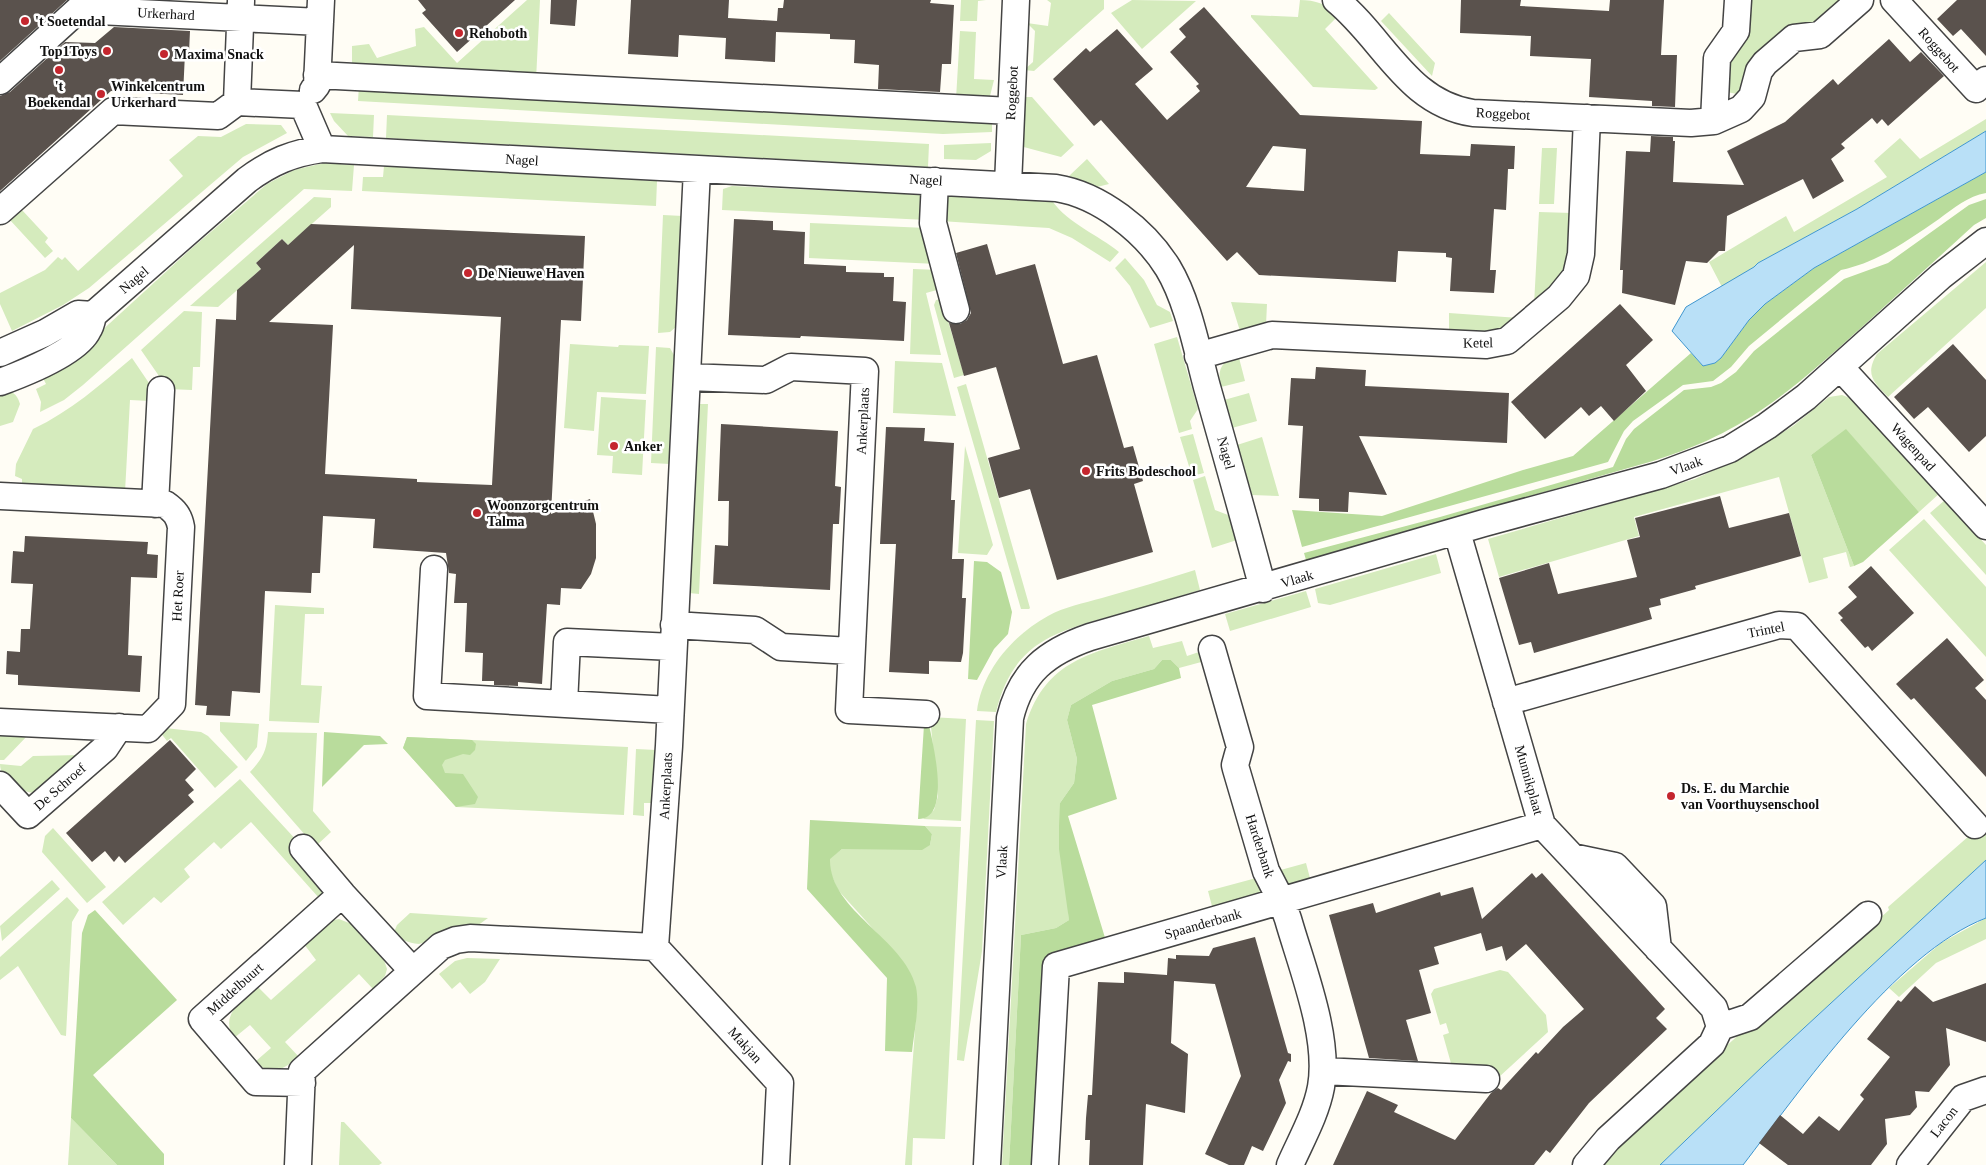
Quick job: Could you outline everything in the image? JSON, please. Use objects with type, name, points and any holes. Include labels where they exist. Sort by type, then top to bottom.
[{"type":"street","name":"Roggebot","points":[[1008,185],[1016,0]]},
{"type":"street","name":"Roggebot","points":[[1336,0],[1420,91],[1439,103],[1473,113],[1691,123],[1714,121],[1741,108],[1750,101],[1762,67],[1787,44],[1794,38],[1820,35],[1860,0]]},
{"type":"street","points":[[1714,121],[1717,58],[1736,31],[1738,0]]},
{"type":"street","name":"Roggebot","points":[[1894,0],[1976,89],[1986,80]]},
{"type":"street","points":[[237,102],[240,9],[320,11],[317,85],[303,105]]},
{"type":"street","name":"Urkerhard","points":[[0,81],[78,10],[240,9]]},
{"type":"street","points":[[318,76],[1011,111]]},
{"type":"street","points":[[0,211],[113,111],[218,116],[237,102],[303,105]]},
{"type":"street","points":[[303,105],[322,150]]},
{"type":"street","name":"Ketel","points":[[1198,356],[1251,339],[1272,335],[1481,345],[1507,341],[1564,292],[1578,271],[1581,254],[1587,118]]},
{"type":"street","name":"Nagel","points":[[0,382],[56,358],[88,332],[93,315],[258,172],[286,156],[322,150],[1056,188],[1072,192],[1107,210],[1132,228],[1151,246],[1172,277],[1198,356],[1263,589]]},
{"type":"street","name":"Ankerplaats","points":[[655,947],[670,710],[698,169]]},
{"type":"street","points":[[935,181],[933,223],[956,310]]},
{"type":"street","name":"Vlaak","points":[[987,1165],[1009,729],[1018,691],[1042,661],[1074,642],[1661,475],[1716,455],[1752,436],[1782,416],[1840,367],[1941,276],[1986,241]]},
{"type":"street","points":[[0,353],[45,333],[78,314],[93,315]]},
{"type":"street","name":"Ankerplaats","points":[[688,377],[766,380],[791,367],[865,371],[849,710],[926,714]]},
{"type":"street","name":"Wagenpad","points":[[1840,367],[1983,516]]},
{"type":"street","points":[[155,504],[161,390]]},
{"type":"street","name":"Het Roer","points":[[0,496],[165,504],[179,518],[181,528],[172,704],[148,729],[118,727]]},
{"type":"street","name":"Munnikplaat","points":[[1457,532],[1542,825],[1714,1008],[1720,1027]]},
{"type":"street","points":[[434,569],[427,696],[670,710]]},
{"type":"street","name":"Trintel","points":[[1506,702],[1779,625],[1797,626],[1975,826]]},
{"type":"street","points":[[564,704],[567,642],[755,630],[781,647],[851,651]]},
{"type":"street","name":"Harderbank","points":[[1212,649],[1240,747],[1235,764],[1236,769],[1266,871],[1282,902],[1317,1020],[1322,1045],[1323,1071],[1316,1107],[1290,1165]]},
{"type":"street","points":[[0,722],[118,727]]},
{"type":"street","name":"De Schroef","points":[[0,785],[28,816],[105,748],[118,727]]},
{"type":"street","name":"Spaanderbank","points":[[1045,1165],[1056,966],[1282,902],[1542,825]]},
{"type":"street","points":[[303,848],[342,894],[412,970]]},
{"type":"street","name":"Middelbuurt","points":[[302,1083],[256,1082],[202,1019],[342,894]]},
{"type":"street","points":[[1586,1165],[1608,1139],[1712,1044],[1720,1027],[1750,1017],[1868,915]]},
{"type":"street","points":[[298,1165],[302,1071],[412,970],[441,946],[463,939],[655,947]]},
{"type":"street","name":"Makjan","points":[[655,947],[780,1083],[776,1165]]},
{"type":"street","points":[[1323,1071],[1486,1079]]},
{"type":"street","name":"Lacon","points":[[1910,1165],[1963,1098],[1986,1090]]},
{"type":"green space","points":[[527,0],[540,0],[536,80],[352,65],[352,46],[369,44],[377,58],[416,46],[415,29],[424,27],[457,63]]},
{"type":"green space","points":[[961,0],[986,0],[978,1],[977,21],[960,21]]},
{"type":"green space","points":[[1047,0],[1104,0],[1104,9],[1034,71],[1024,70],[1033,62],[1035,31],[1027,23],[1048,26],[1051,3]]},
{"type":"green space","points":[[1132,0],[1196,1],[1142,49],[1111,13]]},
{"type":"green space","points":[[1300,0],[1321,4],[1330,8],[1338,16],[1325,29],[1378,88],[1375,90],[1313,87],[1251,17],[1251,15],[1298,17]]},
{"type":"green space","points":[[1748,0],[1846,0],[1748,82],[1737,94],[1727,92],[1726,62]]},
{"type":"green space","points":[[1389,13],[1435,63],[1432,76],[1381,21]]},
{"type":"green space","points":[[960,31],[976,32],[974,79],[994,80],[990,96],[973,100],[956,99]]},
{"type":"green space","points":[[359,85],[989,122],[992,124],[992,132],[943,134],[358,101]]},
{"type":"green space","points":[[1023,97],[1032,97],[1074,145],[1061,157],[1020,146]]},
{"type":"green space","points":[[330,113],[374,115],[373,137],[348,136],[334,121]]},
{"type":"green space","points":[[387,115],[929,144],[928,167],[386,138]]},
{"type":"green space","points":[[1986,119],[1986,131],[1857,209],[1758,263],[1722,287],[1709,262],[1786,216],[1794,232],[1887,177],[1874,161],[1900,138],[1920,159]]},
{"type":"green space","points":[[246,124],[281,125],[287,133],[243,157],[89,288],[63,305],[12,331],[0,304],[0,293],[45,270],[58,257],[62,260],[65,257],[78,271],[183,176],[169,160],[198,136],[221,137]]},
{"type":"green space","points":[[991,143],[991,151],[976,160],[944,159],[944,145]]},
{"type":"green space","points":[[1542,148],[1557,148],[1554,204],[1539,204]]},
{"type":"green space","points":[[1087,159],[1109,184],[1097,187],[1069,176]]},
{"type":"green space","points":[[324,163],[354,165],[352,191],[304,189],[83,385],[64,400],[40,412],[41,402],[36,389],[46,384],[41,374],[86,345],[192,248],[267,184],[294,170]]},
{"type":"green space","points":[[384,166],[657,181],[656,206],[362,191],[363,177],[383,177]]},
{"type":"green space","points":[[1986,172],[1986,193],[1961,203],[1916,235],[1881,256],[1841,270],[1749,346],[1731,367],[1713,381],[1683,385],[1633,421],[1624,431],[1608,462],[1302,547],[1292,510],[1382,516],[1523,470],[1573,456],[1691,353],[1703,366],[1715,363],[1721,358],[1749,320],[1765,304],[1814,268]]},
{"type":"green space","points":[[732,186],[928,195],[927,220],[722,210],[723,189]]},
{"type":"green space","points":[[941,196],[1053,202],[1075,223],[1119,252],[1110,262],[1072,238],[1049,228],[940,221]]},
{"type":"green space","points":[[314,197],[331,198],[331,207],[288,245],[282,239],[256,263],[261,269],[218,307],[190,306]]},
{"type":"green space","points":[[1986,199],[1986,218],[1974,225],[1837,350],[1766,407],[1715,437],[1686,450],[1653,461],[1306,560],[1304,553],[1440,517],[1613,467],[1626,439],[1634,429],[1684,390],[1711,387],[1721,383],[1736,372],[1754,351],[1844,279],[1888,263],[1969,205]]},
{"type":"green space","points":[[22,210],[48,238],[45,242],[53,251],[45,258],[10,220]]},
{"type":"green space","points":[[1539,212],[1572,213],[1566,271],[1534,305]]},
{"type":"green space","points":[[663,215],[683,216],[677,326],[670,332],[658,333]]},
{"type":"green space","points":[[810,223],[927,228],[937,264],[809,258]]},
{"type":"green space","points":[[1125,258],[1144,280],[1157,305],[1170,312],[1173,321],[1150,328],[1130,286],[1115,268]]},
{"type":"green space","points":[[1986,262],[1986,308],[1888,397],[1878,387],[1872,377],[1873,361],[1877,354]]},
{"type":"green space","points":[[913,269],[939,270],[944,288],[926,293],[941,355],[910,354]]},
{"type":"green space","points":[[947,298],[946,314],[964,375],[954,378],[934,305],[936,300]]},
{"type":"green space","points":[[1231,302],[1267,304],[1266,325],[1240,331]]},
{"type":"green space","points":[[184,311],[202,312],[200,367],[193,367],[192,390],[168,389],[141,350]]},
{"type":"green space","points":[[1449,313],[1519,318],[1497,332],[1449,332]]},
{"type":"green space","points":[[1177,337],[1198,409],[1190,421],[1192,429],[1179,433],[1154,344]]},
{"type":"green space","points":[[570,344],[618,347],[619,345],[649,346],[646,394],[597,392],[594,431],[564,428]]},
{"type":"green space","points":[[656,347],[670,348],[675,357],[670,464],[651,463]]},
{"type":"green space","points":[[1238,354],[1245,381],[1221,387],[1220,371],[1224,363]]},
{"type":"green space","points":[[132,358],[151,386],[150,401],[130,400],[125,492],[22,486],[22,479],[15,476],[16,464],[33,429],[73,406]]},
{"type":"green space","points":[[895,361],[942,363],[956,416],[893,413]]},
{"type":"green space","points":[[966,384],[1029,609],[1021,609],[957,387]]},
{"type":"green space","points":[[0,390],[13,393],[20,404],[13,422],[0,426]]},
{"type":"green space","points":[[1249,393],[1257,421],[1232,428],[1224,400]]},
{"type":"green space","points":[[1842,395],[1855,400],[1940,493],[1919,512],[1846,430],[1811,455],[1854,566],[1850,567],[1846,552],[1823,558],[1828,578],[1809,583],[1779,477],[1634,517],[1639,536],[1499,577],[1488,539],[1695,479],[1748,454],[1793,426],[1829,397]]},
{"type":"green space","points":[[601,397],[646,400],[642,475],[612,473],[613,456],[597,455]]},
{"type":"green space","points":[[698,404],[708,404],[699,594],[689,593]]},
{"type":"green space","points":[[1846,429],[1919,512],[1863,562],[1854,566],[1811,455]]},
{"type":"green space","points":[[1193,434],[1204,473],[1192,476],[1180,437]]},
{"type":"green space","points":[[1262,437],[1279,496],[1252,495],[1237,445]]},
{"type":"green space","points":[[965,446],[993,545],[987,555],[958,553]]},
{"type":"green space","points":[[1205,476],[1215,510],[1228,515],[1237,540],[1212,548],[1193,480]]},
{"type":"green space","points":[[1945,500],[1986,545],[1986,575],[1930,513]]},
{"type":"green space","points":[[1924,519],[1986,587],[1986,657],[1889,550]]},
{"type":"green space","points":[[1436,554],[1441,573],[1330,605],[1318,603],[1315,589]]},
{"type":"green space","points":[[974,561],[987,562],[1001,572],[1012,612],[1008,634],[994,649],[977,680],[968,679]]},
{"type":"green space","points":[[1195,570],[1200,590],[1093,621],[1055,635],[1039,644],[1025,655],[1013,670],[1003,689],[996,712],[977,711],[980,696],[992,668],[1011,644],[1035,624],[1067,608]]},
{"type":"green space","points":[[1306,591],[1311,607],[1230,631],[1225,614]]},
{"type":"green space","points":[[275,605],[324,608],[324,614],[305,614],[301,685],[322,686],[319,723],[269,721]]},
{"type":"green space","points":[[1149,636],[1153,648],[1182,641],[1187,656],[1202,651],[1205,661],[1179,668],[1171,660],[1162,660],[1154,669],[1112,681],[1071,705],[1067,720],[1077,759],[1074,783],[1060,803],[1069,920],[1056,928],[1021,935],[1009,1165],[1002,1165],[1026,724],[1045,686],[1073,662],[1090,654]]},
{"type":"green space","points":[[1162,660],[1171,660],[1179,668],[1181,678],[1092,705],[1117,799],[1068,816],[1106,941],[1046,958],[1035,1165],[1009,1165],[1021,935],[1056,928],[1069,920],[1059,849],[1059,826],[1060,803],[1074,783],[1077,759],[1067,720],[1071,705],[1112,681],[1154,669]]},
{"type":"green space","points":[[930,717],[966,719],[961,821],[923,819],[934,810],[938,796]]},
{"type":"green space","points":[[976,720],[994,721],[982,951],[964,1061],[957,1060]]},
{"type":"green space","points":[[220,722],[259,724],[257,747],[246,761],[220,731]]},
{"type":"green space","points":[[924,725],[929,725],[938,780],[935,807],[928,816],[918,819]]},
{"type":"green space","points":[[165,728],[201,732],[208,736],[238,767],[215,788],[171,738],[167,741],[160,732]]},
{"type":"green space","points":[[268,732],[317,733],[313,811],[331,832],[317,845],[306,836],[250,772],[264,754]]},
{"type":"green space","points":[[324,732],[380,736],[388,744],[364,745],[322,787]]},
{"type":"green space","points":[[30,733],[4,760],[0,760],[0,734]]},
{"type":"green space","points":[[407,737],[628,747],[624,815],[456,807],[403,748]]},
{"type":"green space","points":[[407,737],[472,740],[476,744],[475,750],[470,755],[463,754],[445,760],[442,765],[445,773],[463,774],[478,797],[475,804],[456,807],[403,748]]},
{"type":"green space","points":[[636,749],[656,750],[653,803],[644,803],[644,816],[633,815]]},
{"type":"green space","points":[[81,755],[35,793],[18,788],[7,780],[0,764],[21,766],[33,756]]},
{"type":"green space","points":[[240,779],[299,843],[289,852],[326,892],[319,898],[251,822],[221,849],[214,842],[184,869],[190,877],[161,903],[154,897],[123,925],[102,902]]},
{"type":"green space","points":[[810,820],[925,826],[932,834],[930,845],[922,850],[842,849],[830,859],[833,877],[841,894],[897,954],[909,970],[917,995],[912,1052],[885,1051],[887,978],[807,889]]},
{"type":"green space","points":[[1986,821],[1986,860],[1765,1064],[1660,1165],[1602,1165],[1673,1094],[1743,1031],[1765,1022],[1889,910],[1888,907]]},
{"type":"green space","points":[[925,826],[961,827],[945,1139],[913,1138],[912,1165],[905,1165],[917,1003],[903,962],[838,890],[830,872],[830,858],[842,849],[930,845],[932,834]]},
{"type":"green space","points":[[53,828],[106,887],[87,903],[42,852],[45,836]]},
{"type":"green space","points":[[1306,863],[1311,882],[1287,888],[1277,871]]},
{"type":"green space","points":[[1260,877],[1262,886],[1259,896],[1213,910],[1208,891]]},
{"type":"green space","points":[[52,880],[60,889],[2,941],[0,926]]},
{"type":"green space","points":[[67,897],[79,910],[72,922],[66,1036],[61,1035],[18,966],[0,980],[0,957]]},
{"type":"green space","points":[[95,910],[177,1000],[93,1075],[164,1154],[164,1165],[117,1165],[71,1118],[82,933],[88,915]]},
{"type":"green space","points":[[410,913],[488,918],[477,926],[419,944],[405,941],[394,932],[397,925]]},
{"type":"green space","points":[[1986,918],[1986,939],[1936,963],[1899,997],[1889,988],[1941,943]]},
{"type":"green space","points":[[339,919],[354,925],[383,957],[387,969],[385,976],[373,989],[359,974],[285,1042],[299,1057],[283,1068],[272,1071],[267,1070],[256,1061],[271,1048],[250,1025],[234,1038],[230,1030],[229,1022],[231,1015],[239,1003],[257,986],[271,1000],[316,960],[304,944],[329,921]]},
{"type":"green space","points":[[467,958],[500,959],[485,982],[470,994],[460,982],[452,989],[439,974],[455,961]]},
{"type":"green space","points":[[1500,970],[1508,972],[1546,1015],[1548,1032],[1499,1077],[1454,1074],[1443,1035],[1449,1033],[1446,1023],[1440,1025],[1431,994],[1434,989]]},
{"type":"green space","points":[[71,1118],[117,1165],[68,1165]]},
{"type":"green space","points":[[341,1122],[344,1122],[382,1163],[379,1165],[339,1165]]},
{"type":"water","points":[[1986,131],[1986,172],[1814,268],[1765,304],[1749,320],[1721,358],[1715,363],[1703,366],[1672,331],[1686,307],[1758,263],[1857,209]]},
{"type":"water","points":[[1986,860],[1986,918],[1952,936],[1918,961],[1884,992],[1821,1064],[1743,1165],[1660,1165],[1765,1064]]},
{"type":"building","points":[[0,0],[67,0],[0,61]]},
{"type":"building","name":"Rehoboth","points":[[418,0],[515,0],[457,52],[422,13],[426,10]]},
{"type":"building","points":[[551,0],[577,0],[575,26],[550,24]]},
{"type":"building","points":[[631,0],[729,0],[728,18],[777,21],[778,8],[783,8],[784,0],[931,0],[930,3],[954,5],[951,64],[942,64],[940,92],[878,89],[879,65],[854,63],[855,40],[830,39],[830,34],[776,32],[775,62],[725,59],[726,38],[679,35],[678,57],[628,54]]},
{"type":"building","points":[[1461,0],[1521,0],[1520,6],[1609,11],[1610,0],[1664,0],[1661,55],[1677,55],[1675,107],[1652,106],[1652,101],[1589,97],[1591,59],[1530,56],[1531,36],[1460,33]]},
{"type":"building","points":[[1957,0],[1986,0],[1986,56],[1961,29],[1953,36],[1937,19]]},
{"type":"building","points":[[1204,7],[1300,115],[1422,121],[1420,154],[1470,156],[1471,144],[1515,146],[1514,169],[1508,169],[1506,210],[1494,209],[1490,270],[1496,270],[1494,293],[1450,291],[1452,258],[1446,257],[1446,253],[1398,251],[1396,282],[1259,275],[1237,252],[1227,261],[1101,120],[1094,126],[1053,79],[1086,48],[1090,52],[1117,29],[1153,69],[1135,84],[1167,120],[1200,91],[1196,86],[1199,84],[1170,52],[1186,37],[1179,29]],"holes":[[[1273,146],[1306,149],[1304,191],[1246,187]]]},
{"type":"building","points":[[114,27],[190,31],[189,53],[185,53],[183,95],[111,91],[0,191],[0,96],[10,92],[65,42],[95,43]]},
{"type":"building","points":[[1889,39],[1910,62],[1921,52],[1944,76],[1888,126],[1882,119],[1877,124],[1872,118],[1841,144],[1845,148],[1831,159],[1844,181],[1813,199],[1803,179],[1727,216],[1725,251],[1719,251],[1707,263],[1686,261],[1675,305],[1622,293],[1623,270],[1620,270],[1626,151],[1650,152],[1651,136],[1673,137],[1673,141],[1675,141],[1673,182],[1744,185],[1727,151],[1785,122],[1833,79],[1838,85]]},
{"type":"building","points":[[734,219],[773,221],[773,230],[805,232],[804,264],[846,266],[846,272],[884,273],[884,277],[894,277],[893,301],[906,302],[904,341],[728,335]]},
{"type":"building","points":[[311,224],[585,236],[581,321],[561,320],[551,514],[590,499],[596,524],[596,558],[591,574],[581,589],[561,588],[560,605],[547,604],[542,684],[518,682],[518,686],[494,685],[494,681],[482,681],[483,653],[465,652],[467,603],[454,603],[456,574],[449,573],[446,553],[373,548],[375,519],[323,516],[320,573],[312,573],[311,593],[265,591],[260,693],[232,691],[230,716],[206,715],[207,706],[195,705],[216,319],[236,320],[237,290],[261,269],[256,263],[282,239],[288,245]],"holes":[[[354,245],[351,309],[501,317],[492,485],[417,482],[417,479],[325,474],[333,325],[269,322]]]},
{"type":"building","points":[[987,244],[996,275],[1035,264],[1063,364],[1097,355],[1124,448],[1133,446],[1143,481],[1134,484],[1153,552],[1057,580],[1030,489],[999,498],[988,458],[1020,449],[996,367],[964,376],[949,323],[960,324],[967,320],[971,313],[956,253]]},
{"type":"building","points":[[1620,304],[1653,340],[1626,365],[1646,391],[1614,421],[1601,406],[1589,416],[1581,407],[1545,439],[1511,402]]},
{"type":"building","points":[[1953,344],[1986,380],[1986,436],[1969,452],[1928,407],[1914,419],[1894,397]]},
{"type":"building","points":[[1316,367],[1366,370],[1365,386],[1509,393],[1507,443],[1359,436],[1387,495],[1349,492],[1348,512],[1319,511],[1319,499],[1299,498],[1303,426],[1288,425],[1291,378],[1315,379]]},
{"type":"building","points":[[721,424],[838,431],[835,486],[841,487],[839,524],[833,524],[830,590],[713,584],[715,545],[728,546],[729,501],[718,501]]},
{"type":"building","points":[[886,427],[925,428],[924,441],[954,443],[951,500],[955,500],[952,559],[964,559],[962,598],[966,598],[963,653],[961,662],[929,661],[929,674],[889,672],[896,544],[880,544]]},
{"type":"building","points":[[1720,496],[1729,528],[1789,513],[1801,556],[1695,586],[1696,589],[1660,599],[1661,605],[1649,608],[1652,619],[1534,653],[1531,642],[1519,645],[1499,578],[1549,563],[1558,594],[1637,577],[1627,540],[1640,537],[1635,518]]},
{"type":"building","points":[[25,536],[148,542],[147,554],[158,555],[157,578],[131,577],[128,655],[142,656],[140,692],[18,685],[18,675],[6,674],[7,651],[20,652],[21,629],[30,629],[33,584],[11,583],[13,551],[24,552]]},
{"type":"building","points":[[1871,566],[1914,613],[1872,651],[1868,646],[1865,648],[1840,620],[1843,618],[1838,613],[1857,597],[1848,587]]},
{"type":"building","points":[[1947,638],[1984,680],[1975,688],[1986,700],[1986,777],[1914,698],[1911,700],[1896,684]]},
{"type":"building","points":[[170,740],[196,769],[185,780],[194,790],[188,795],[194,802],[125,863],[119,856],[114,862],[105,851],[92,862],[66,833]]},
{"type":"building","points":[[1532,873],[1536,878],[1542,873],[1665,1009],[1656,1018],[1667,1029],[1589,1103],[1550,1153],[1546,1150],[1534,1165],[1333,1165],[1367,1091],[1398,1105],[1394,1112],[1455,1140],[1491,1093],[1498,1088],[1501,1090],[1536,1052],[1538,1054],[1563,1027],[1584,1009],[1526,944],[1506,961],[1502,946],[1486,951],[1481,933],[1434,947],[1439,964],[1419,970],[1431,1013],[1406,1020],[1418,1061],[1369,1058],[1329,915],[1373,903],[1376,913],[1440,892],[1441,896],[1473,887],[1482,919]]},
{"type":"building","points":[[1255,937],[1288,1053],[1291,1054],[1291,1062],[1288,1061],[1279,1080],[1286,1103],[1263,1151],[1252,1146],[1244,1165],[1229,1165],[1205,1154],[1241,1076],[1215,984],[1174,981],[1171,1043],[1188,1054],[1185,1113],[1146,1104],[1143,1165],[1089,1165],[1090,1140],[1085,1140],[1086,1118],[1088,1095],[1092,1095],[1098,982],[1124,983],[1124,972],[1167,975],[1168,958],[1176,959],[1176,955],[1209,956],[1213,948]]},
{"type":"building","points":[[1986,983],[1986,1042],[1946,1028],[1950,1065],[1929,1092],[1915,1091],[1917,1107],[1910,1115],[1885,1119],[1887,1144],[1871,1165],[1788,1165],[1759,1143],[1780,1115],[1803,1134],[1819,1116],[1839,1131],[1864,1099],[1860,1095],[1890,1057],[1867,1039],[1898,1000],[1901,1002],[1915,986],[1933,1002]]},
{"type":"place","name":"'t Soetendal","points":[[25,21]]},
{"type":"place","name":"Rehoboth","points":[[459,33]]},
{"type":"place","name":"Top1Toys","points":[[107,51]]},
{"type":"place","name":"Maxima Snack","points":[[164,54]]},
{"type":"place","name":"'t Boekendal","points":[[59,70]]},
{"type":"place","name":"Winkelcentrum Urkerhard","points":[[101,94]]},
{"type":"place","name":"De Nieuwe Haven","points":[[468,273]]},
{"type":"place","name":"Anker","points":[[614,446]]},
{"type":"place","name":"Frits Bodeschool","points":[[1086,471]]},
{"type":"place","name":"Woonzorgcentrum Talma","points":[[477,513]]},
{"type":"place","name":"Ds. E. du Marchie van Voorthuysenschool","points":[[1671,796]]}]
